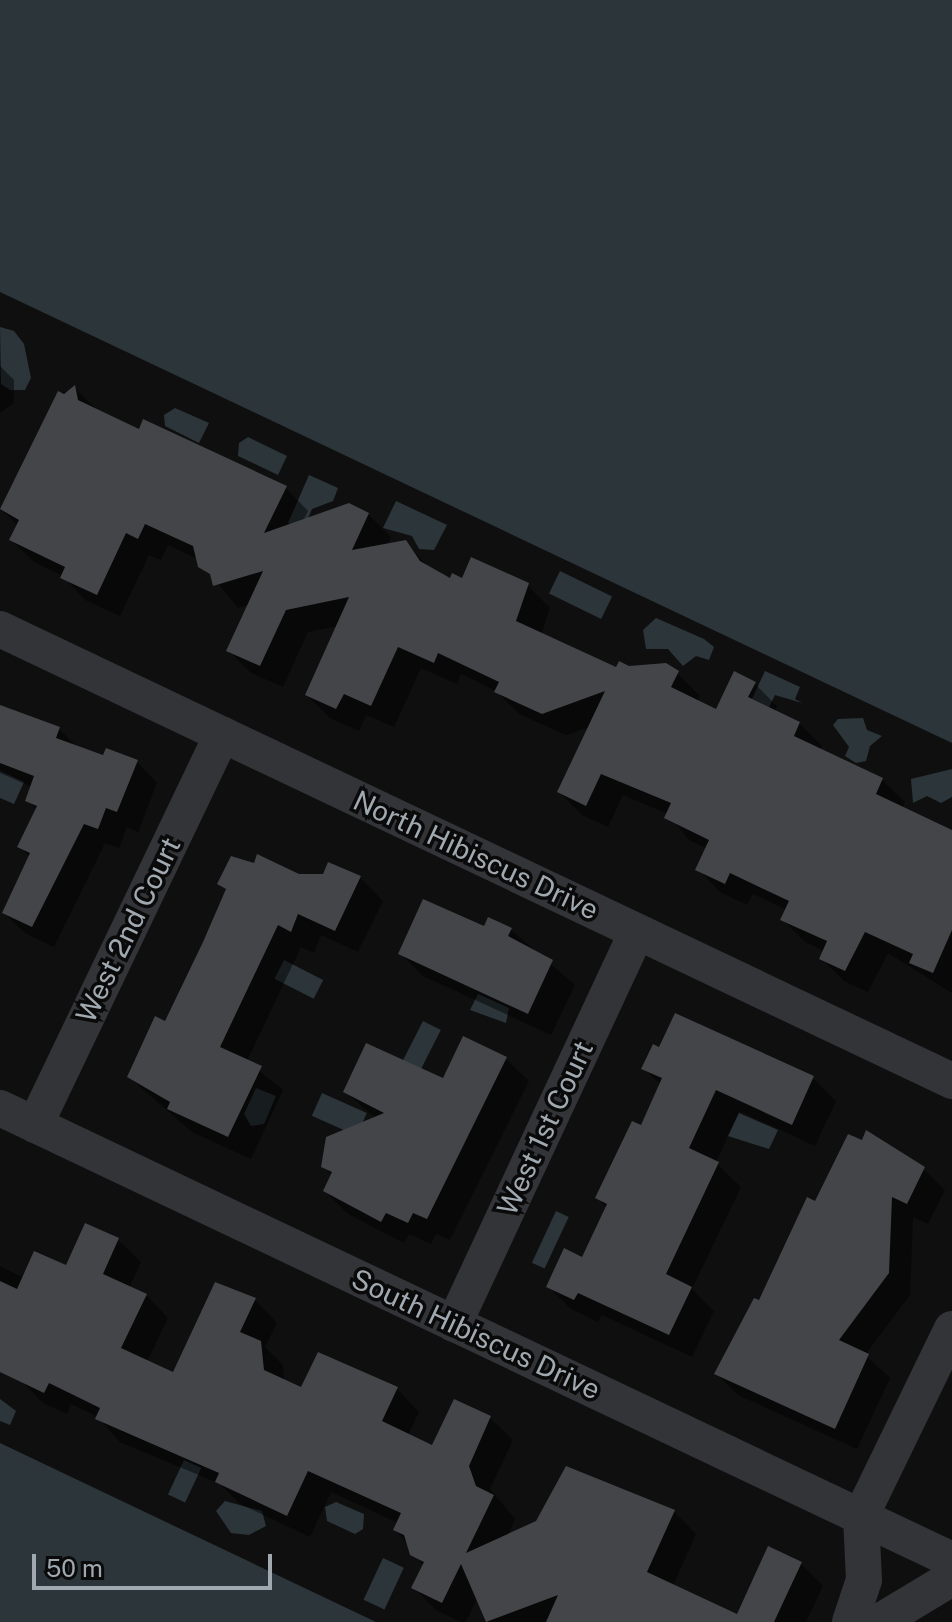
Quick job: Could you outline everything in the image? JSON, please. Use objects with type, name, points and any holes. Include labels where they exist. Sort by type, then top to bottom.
[{"type":"street","name":"North Hibiscus Drive","points":[[0,629],[952,1081]]},
{"type":"street","name":"West 2nd Court","points":[[35,1125],[222,735]]},
{"type":"street","name":"West 1st Court","points":[[454,1324],[637,932]]},
{"type":"street","name":"South Hibiscus Drive","points":[[0,1108],[952,1560]]},
{"type":"street","points":[[850,1622],[864,1580],[861,1516],[952,1329]]},
{"type":"street","points":[[879,1622],[952,1578]]},
{"type":"shaded area","points":[[0,0],[952,0],[952,743],[0,292]]},
{"type":"shaded area","points":[[0,327],[14,331],[24,344],[31,378],[25,390],[10,390],[1,384]]},
{"type":"shaded area","points":[[175,408],[209,423],[199,443],[165,426],[164,415]]},
{"type":"shaded area","points":[[248,437],[287,456],[278,475],[238,456],[239,443]]},
{"type":"shaded area","points":[[309,475],[338,488],[333,501],[312,509],[303,530],[288,523]]},
{"type":"shaded area","points":[[396,501],[447,525],[434,550],[419,549],[412,536],[383,528]]},
{"type":"shaded area","points":[[560,571],[612,596],[601,619],[549,593]]},
{"type":"shaded area","points":[[656,618],[704,639],[714,647],[709,660],[696,656],[683,666],[668,649],[646,649],[643,630]]},
{"type":"shaded area","points":[[765,671],[800,687],[795,699],[802,703],[775,695],[760,726],[743,718]]},
{"type":"shaded area","points":[[863,718],[867,730],[882,736],[870,746],[866,761],[856,763],[845,756],[849,747],[833,725],[838,719]]},
{"type":"shaded area","points":[[952,769],[952,797],[941,803],[927,796],[913,803],[911,779]]},
{"type":"shaded area","points":[[0,771],[24,782],[14,804],[0,798]]},
{"type":"shaded area","points":[[284,960],[323,980],[314,999],[274,979]]},
{"type":"shaded area","points":[[478,994],[509,1008],[506,1023],[470,1010]]},
{"type":"shaded area","points":[[423,1021],[441,1030],[418,1076],[400,1066]]},
{"type":"shaded area","points":[[256,1088],[276,1096],[264,1124],[251,1126],[244,1114]]},
{"type":"shaded area","points":[[322,1093],[367,1113],[357,1136],[312,1116]]},
{"type":"shaded area","points":[[739,1113],[778,1130],[769,1149],[728,1136]]},
{"type":"shaded area","points":[[556,1211],[569,1217],[545,1269],[532,1263]]},
{"type":"shaded area","points":[[0,1399],[16,1411],[10,1425],[0,1421]]},
{"type":"shaded area","points":[[0,1443],[376,1622],[0,1622]]},
{"type":"shaded area","points":[[184,1460],[201,1468],[185,1502],[168,1494]]},
{"type":"shaded area","points":[[225,1501],[262,1511],[266,1526],[249,1535],[231,1533],[216,1511]]},
{"type":"shaded area","points":[[336,1502],[364,1514],[363,1529],[355,1534],[327,1521],[325,1507]]},
{"type":"shaded area","points":[[383,1558],[404,1568],[384,1609],[364,1600]]},
{"type":"building","points":[[75,385],[78,400],[139,429],[143,419],[287,486],[264,533],[349,503],[369,513],[352,550],[406,540],[420,561],[450,578],[452,573],[462,578],[471,557],[529,583],[516,621],[616,667],[619,661],[629,666],[666,663],[679,671],[671,687],[716,709],[734,671],[756,682],[748,697],[800,722],[794,736],[883,778],[876,794],[952,830],[952,930],[933,973],[909,963],[913,954],[865,932],[845,971],[819,959],[827,941],[780,920],[789,901],[730,873],[725,884],[695,870],[709,840],[664,818],[671,803],[601,774],[586,806],[557,792],[605,691],[542,714],[494,692],[499,682],[438,653],[434,663],[398,647],[371,706],[344,694],[336,709],[305,695],[349,597],[286,610],[260,666],[226,651],[263,571],[213,586],[210,574],[198,567],[193,546],[145,524],[138,539],[126,533],[97,595],[60,578],[65,567],[9,540],[19,520],[0,509],[58,391],[64,394]]},
{"type":"building","points":[[0,705],[60,727],[56,738],[103,755],[106,748],[138,760],[117,812],[106,808],[98,829],[84,824],[32,927],[2,913],[30,853],[17,847],[37,806],[25,801],[34,776],[0,763]]},
{"type":"building","points":[[257,854],[299,874],[323,874],[328,862],[361,876],[335,931],[298,914],[291,932],[278,925],[220,1047],[262,1066],[228,1137],[167,1109],[170,1102],[127,1077],[155,1016],[165,1021],[203,942],[226,889],[217,884],[231,856],[254,863]]},
{"type":"building","points":[[423,899],[484,926],[488,917],[512,928],[508,936],[553,960],[528,1014],[398,954]]},
{"type":"building","points":[[675,1013],[814,1076],[792,1125],[716,1090],[689,1148],[719,1162],[666,1274],[692,1287],[669,1335],[578,1293],[574,1300],[546,1287],[564,1248],[582,1257],[607,1204],[595,1198],[632,1121],[641,1125],[662,1078],[641,1069],[653,1044],[659,1047]]},
{"type":"building","points":[[463,1036],[507,1057],[427,1219],[413,1213],[408,1223],[386,1213],[381,1222],[323,1191],[332,1172],[321,1167],[326,1137],[384,1113],[343,1092],[366,1043],[443,1078]]},
{"type":"building","points":[[866,1130],[925,1167],[907,1204],[892,1197],[889,1273],[839,1340],[869,1354],[835,1429],[714,1374],[754,1298],[759,1300],[807,1197],[815,1201],[848,1134],[862,1140]]},
{"type":"building","points":[[85,1223],[119,1238],[103,1274],[147,1294],[121,1348],[173,1372],[215,1282],[256,1298],[240,1332],[261,1341],[264,1370],[301,1387],[318,1352],[398,1387],[382,1421],[432,1445],[454,1399],[491,1416],[469,1466],[476,1486],[494,1495],[466,1553],[536,1521],[566,1466],[675,1510],[647,1572],[737,1614],[768,1546],[802,1562],[774,1622],[546,1622],[558,1595],[486,1622],[461,1564],[442,1603],[411,1588],[424,1562],[410,1555],[404,1535],[393,1530],[401,1513],[308,1471],[287,1516],[215,1482],[219,1473],[95,1419],[100,1408],[49,1383],[44,1393],[0,1372],[0,1281],[17,1289],[34,1251],[66,1265]]}]
